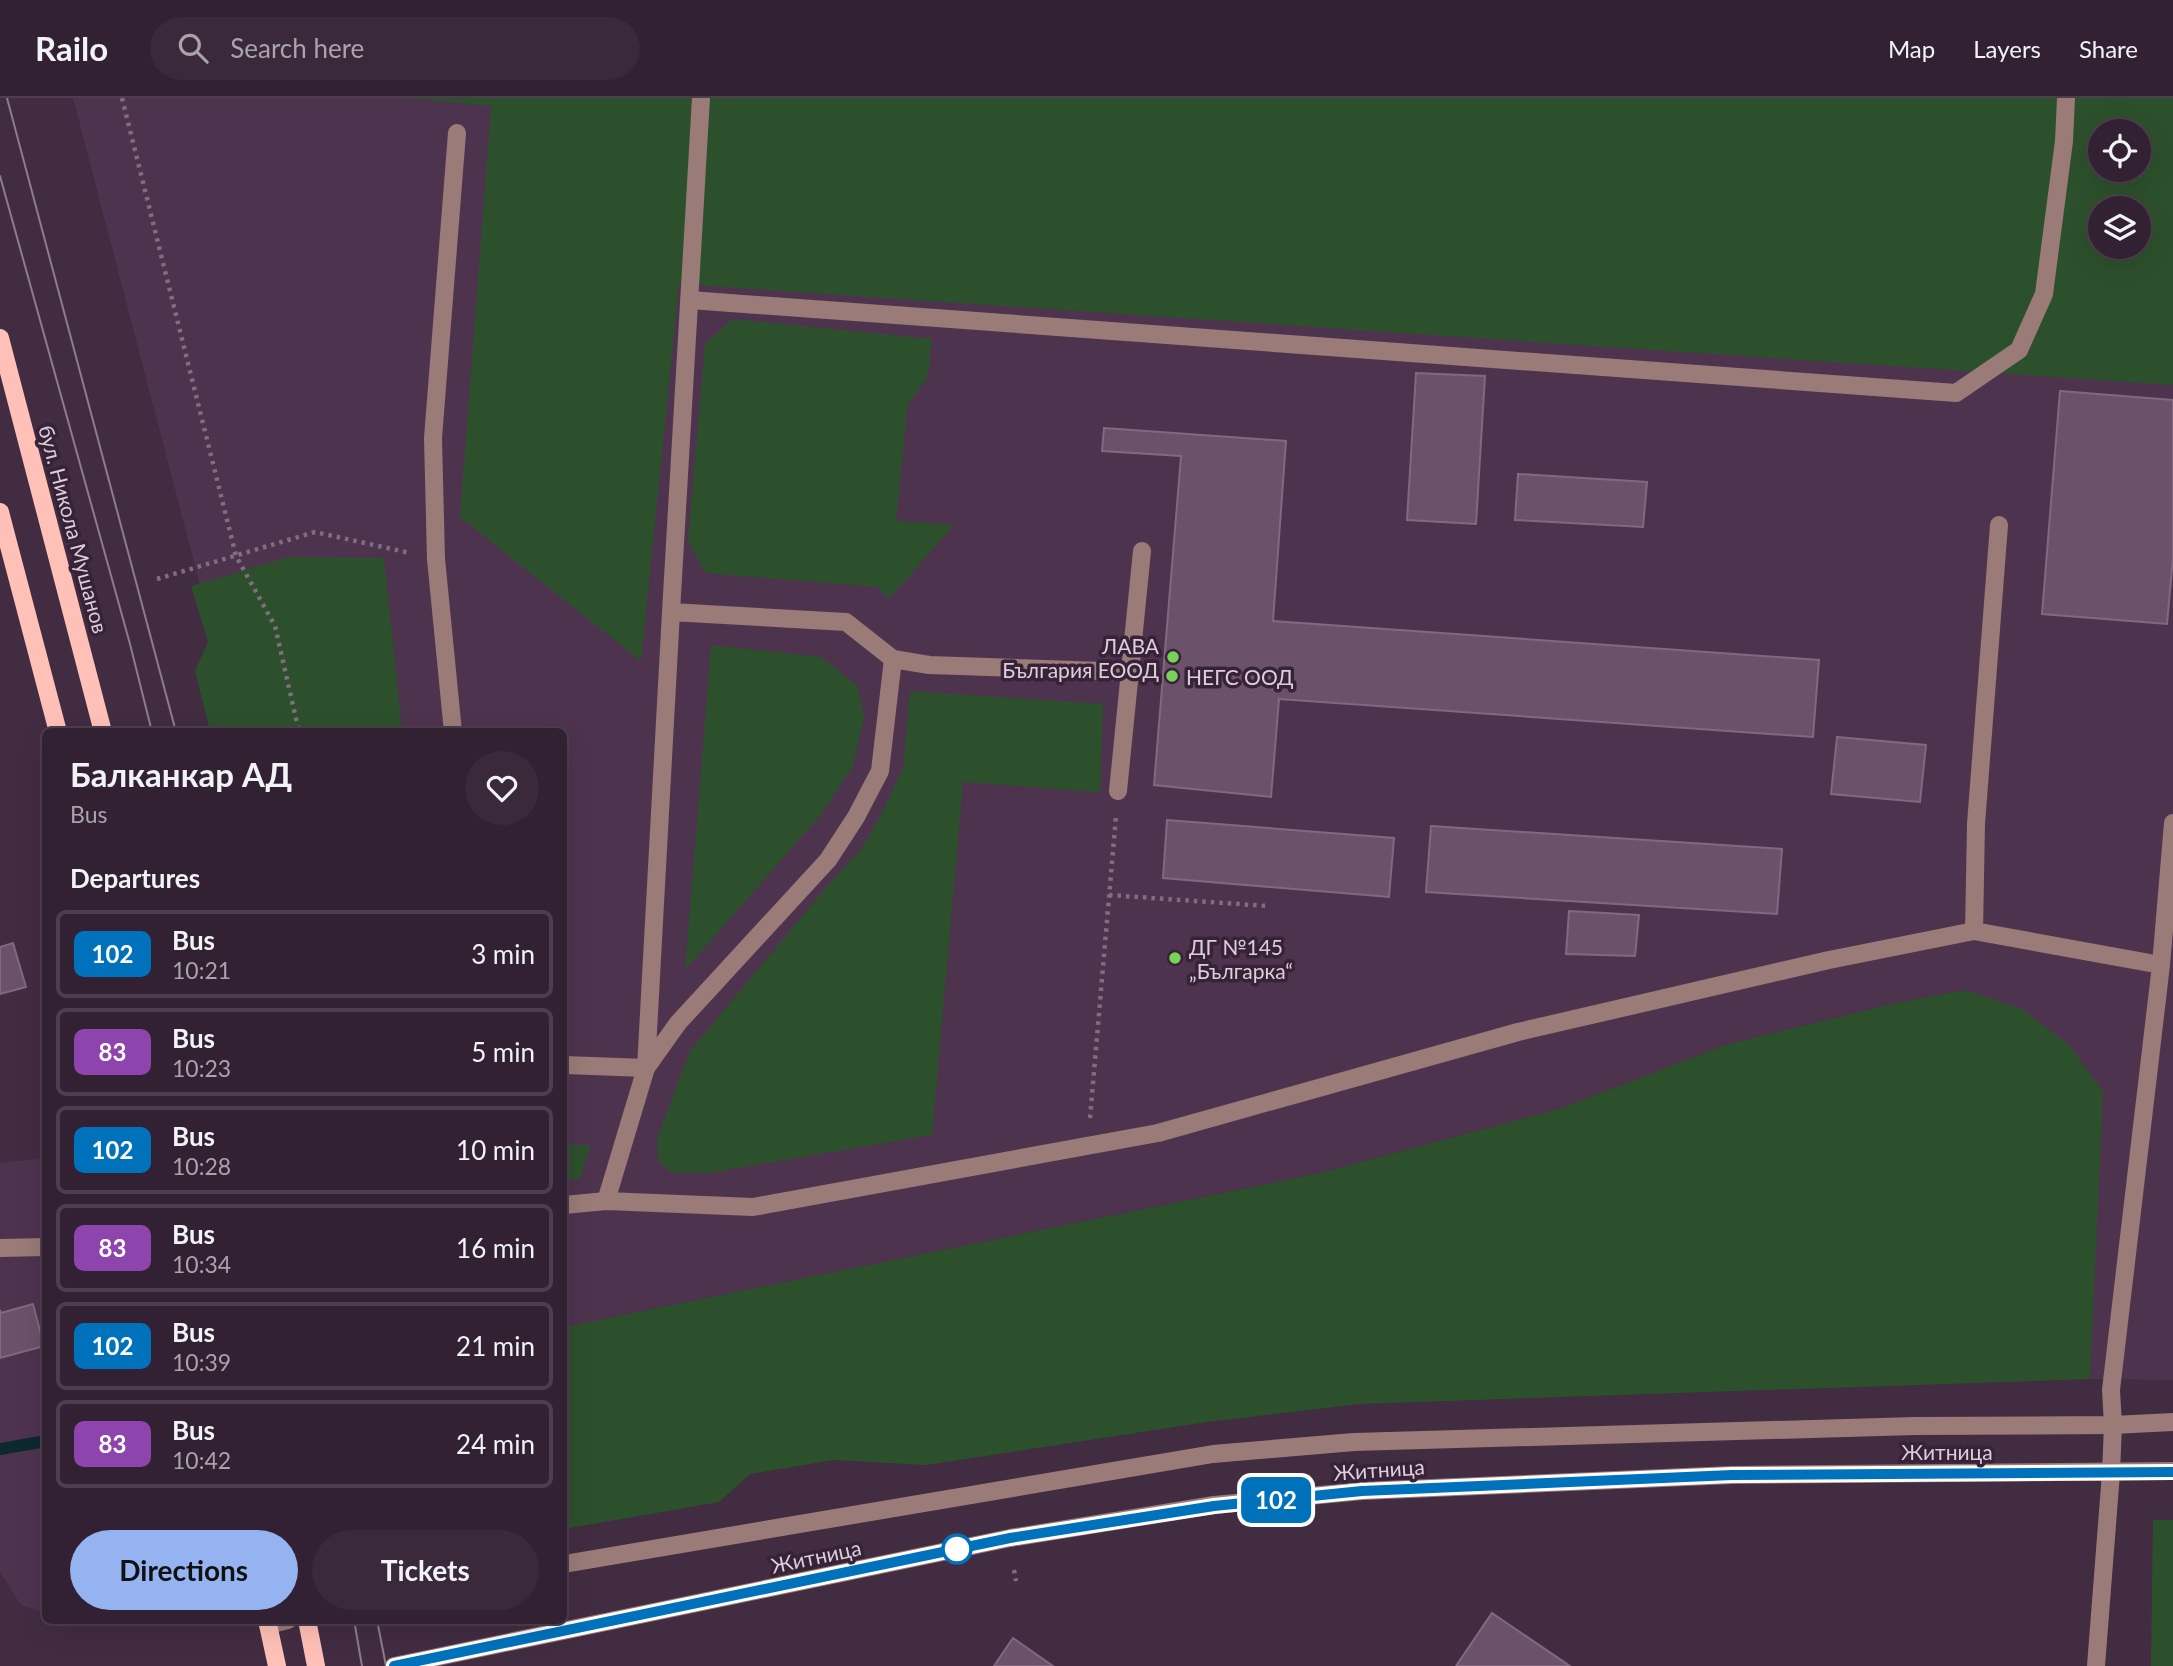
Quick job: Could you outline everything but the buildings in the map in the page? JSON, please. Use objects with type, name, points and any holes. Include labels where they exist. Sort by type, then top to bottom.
[{"type":"main road","name":"бул. Никола Мушанов","points":[[0,338],[102,728]]},
{"type":"main road","points":[[0,512],[57,728]]},
{"type":"main road","points":[[268,1624],[277,1666]]},
{"type":"main road","points":[[308,1624],[316,1666]]},
{"type":"street","points":[[606,1201],[646,1068],[701,98]]},
{"type":"street","points":[[690,300],[1956,393],[2019,350],[2044,294],[2064,141],[2066,98]]},
{"type":"street","points":[[453,728],[436,559],[433,438],[457,133]]},
{"type":"street","points":[[1974,931],[1976,824],[1999,524]]},
{"type":"street","points":[[1118,791],[1143,551]]},
{"type":"street","points":[[671,612],[846,622],[893,659],[929,665],[1131,672]]},
{"type":"street","points":[[646,1068],[678,1023],[828,859],[856,817],[880,771],[893,659]]},
{"type":"street","points":[[2096,1666],[2111,1473],[2113,1425],[2110,1390],[2161,965],[2173,822]]},
{"type":"street","points":[[567,1205],[606,1201],[753,1207],[1013,1157],[1158,1133],[1518,1032],[1829,960],[1974,931],[2161,965]]},
{"type":"street","points":[[567,1065],[646,1068]]},
{"type":"street","points":[[0,1248],[42,1247]]},
{"type":"street","name":"Житница","points":[[567,1563],[1213,1454],[1354,1441],[2164,1422]]},
{"type":"street","name":"Житница","points":[[394,1666],[1010,1538],[1214,1506],[1362,1491],[1732,1475],[2173,1472]]},
{"type":"path","points":[[122,98],[236,555],[275,626],[298,728]]},
{"type":"path","points":[[157,579],[315,532],[436,559]]},
{"type":"path","points":[[1090,1110],[1118,791]]},
{"type":"path","points":[[1109,895],[1267,906]]},
{"type":"path","points":[[1014,1570],[1016,1581]]},
{"type":"shaded area","points":[[73,98],[2173,98],[2173,1380],[2090,1379],[2102,1092],[1965,990],[1895,1003],[1725,1045],[1559,1109],[1316,1174],[567,1326],[567,728],[237,728]]},
{"type":"shaded area","points":[[42,1158],[42,1612],[21,1605],[0,1572],[0,1163]]},
{"type":"green space","points":[[407,98],[2173,98],[2173,385],[679,284],[641,661],[460,517],[491,106]]},
{"type":"green space","points":[[732,319],[932,339],[928,377],[908,404],[896,521],[954,525],[889,599],[878,587],[706,573],[688,541],[705,344]]},
{"type":"green space","points":[[289,557],[384,558],[402,728],[209,728],[195,671],[208,642],[191,586]]},
{"type":"green space","points":[[711,645],[821,657],[858,686],[864,718],[853,766],[819,817],[685,970]]},
{"type":"green space","points":[[910,691],[1103,704],[1100,792],[963,782],[932,1135],[708,1173],[672,1173],[658,1161],[657,1138],[690,1051],[862,848],[903,768]]},
{"type":"green space","points":[[1965,990],[2022,1009],[2070,1046],[2103,1092],[2090,1379],[1359,1404],[1207,1422],[926,1465],[834,1460],[750,1474],[719,1502],[567,1528],[567,1326],[1316,1174],[1559,1109],[1725,1045],[1895,1003]]},
{"type":"green space","points":[[567,1145],[591,1145],[580,1179],[567,1181]]},
{"type":"green space","points":[[2153,1520],[2173,1520],[2173,1666],[2151,1666]]},
{"type":"waterway","points":[[0,1449],[42,1442]]},
{"type":"tram line","points":[[7,98],[175,728]]},
{"type":"tram line","points":[[0,176],[151,728]]},
{"type":"tram line","points":[[355,1624],[362,1666]]},
{"type":"tram line","points":[[378,1624],[386,1666]]},
{"type":"bus line","name":"102","points":[[394,1666],[1010,1538],[1214,1506],[1362,1491],[1732,1475],[2173,1472]]},
{"type":"place","name":"ЛАВА България ЕООД","points":[[1173,657]]},
{"type":"place","name":"НЕГС ООД","points":[[1172,676]]},
{"type":"place","name":"ДГ №145 „Българка“","points":[[1175,958]]}]
